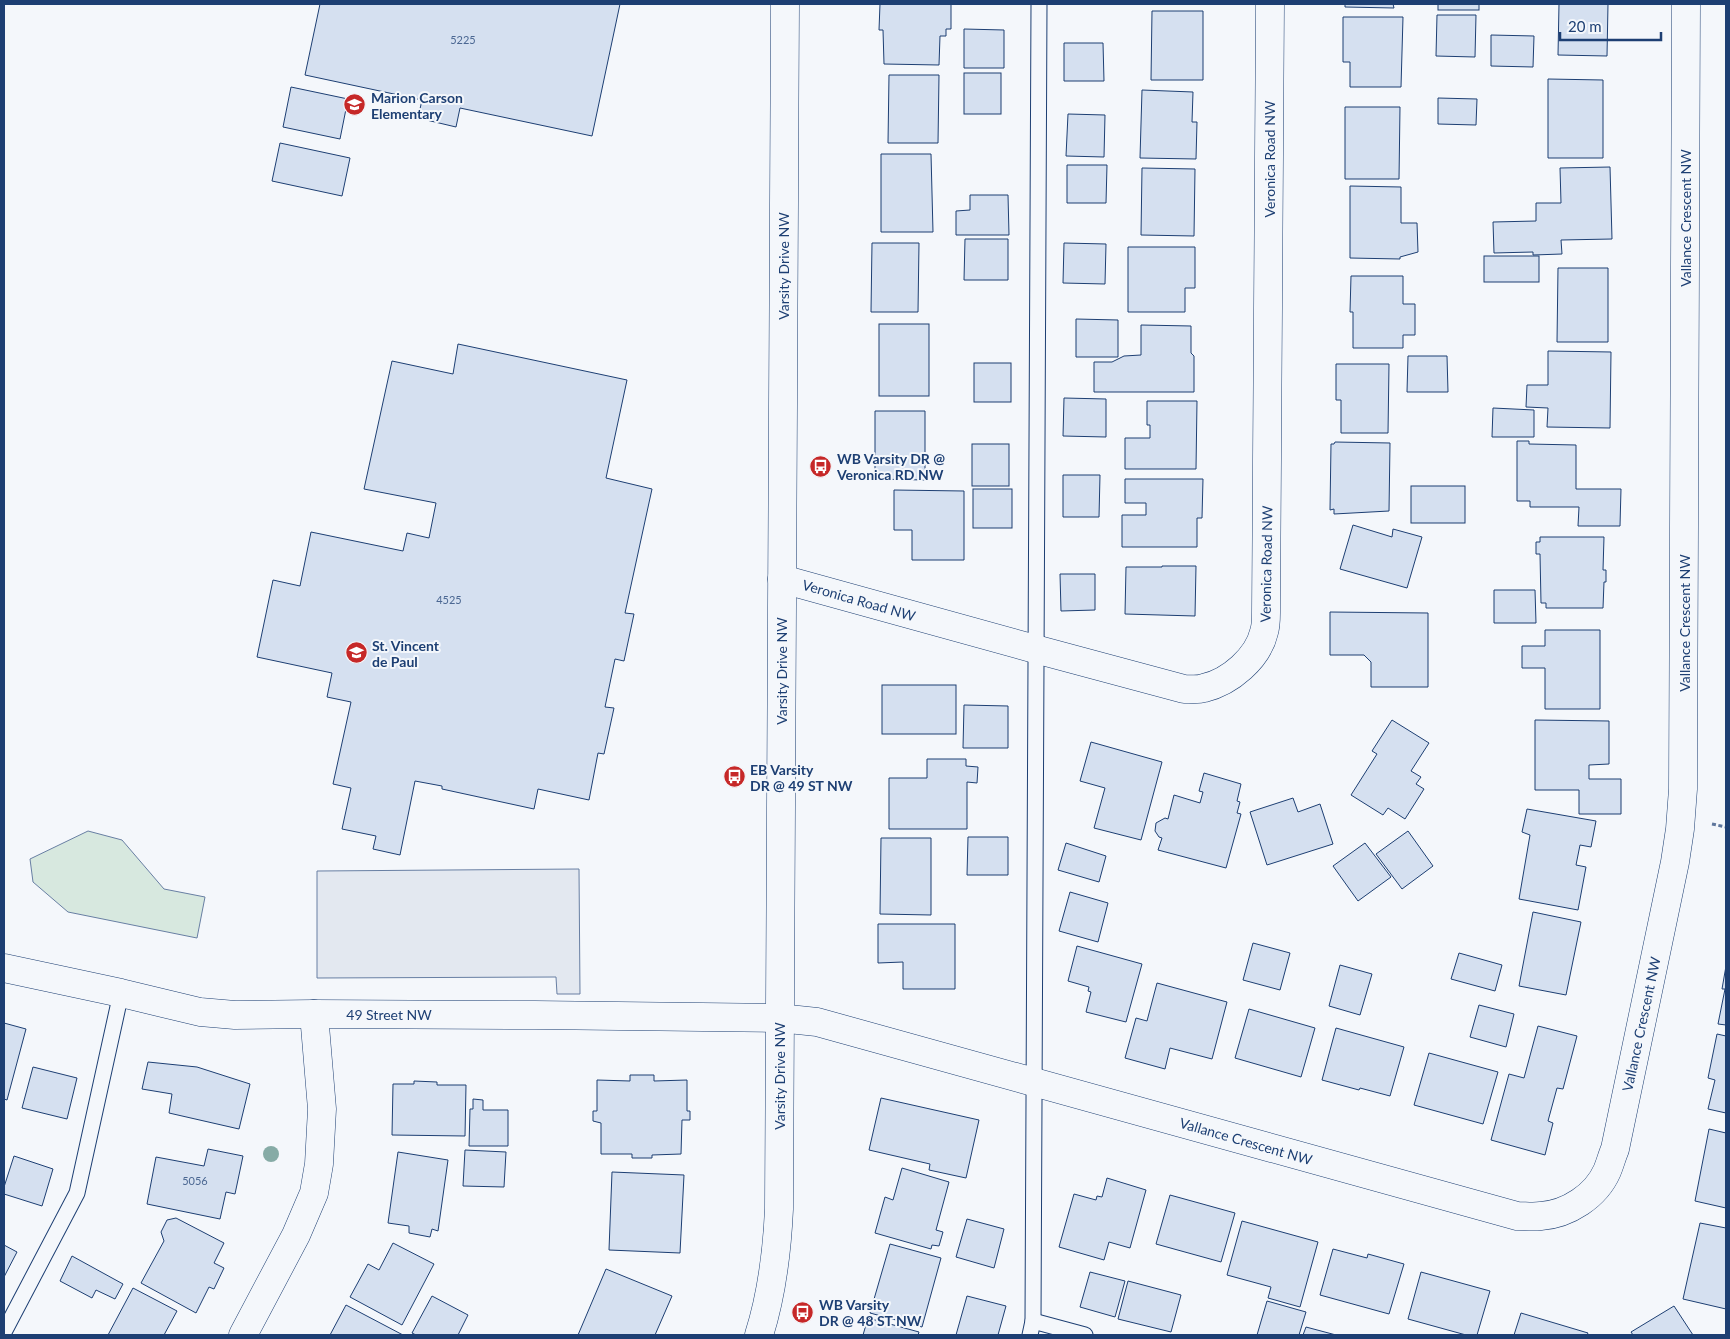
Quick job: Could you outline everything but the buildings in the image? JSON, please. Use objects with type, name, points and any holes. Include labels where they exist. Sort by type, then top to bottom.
[{"type":"street","name":"Varsity Drive NW","points":[[759,1335],[777,1253],[779,1210],[785,4]]},
{"type":"street","name":"Veronica Road NW","points":[[782,578],[1184,689],[1204,688],[1229,677],[1245,664],[1256,651],[1264,633],[1266,603],[1270,4]]},
{"type":"street","name":"Vallance Crescent NW","points":[[779,1018],[817,1022],[847,1029],[1517,1216],[1542,1216],[1560,1213],[1580,1203],[1595,1189],[1607,1172],[1617,1139],[1676,862],[1681,817],[1683,769],[1686,4]]},
{"type":"street","name":"49 Street NW","points":[[4,968],[200,1012],[235,1015],[779,1018]]},
{"type":"street","points":[[243,1335],[296,1235],[314,1193],[319,1164],[322,1109],[314,1014]]},
{"type":"lane","points":[[1039,4],[1032,1328],[1085,1335]]},
{"type":"lane","points":[[4,1332],[77,1193],[122,993]]},
{"type":"shaded area","points":[[88,831],[122,840],[164,889],[205,897],[197,938],[68,912],[33,882],[30,859]]},
{"type":"shaded area","points":[[579,869],[580,994],[557,994],[556,977],[317,978],[317,871]]},
{"type":"place","name":"Marion Carson Elementary","points":[[355,105]]},
{"type":"place","name":"WB Varsity DR @ Veronica RD NW","points":[[821,466]]},
{"type":"place","name":"St. Vincent de Paul","points":[[356,653]]},
{"type":"place","name":"EB Varsity DR @ 49 ST NW","points":[[734,777]]},
{"type":"place","name":"WB Varsity DR @ 48 ST NW","points":[[803,1312]]}]
